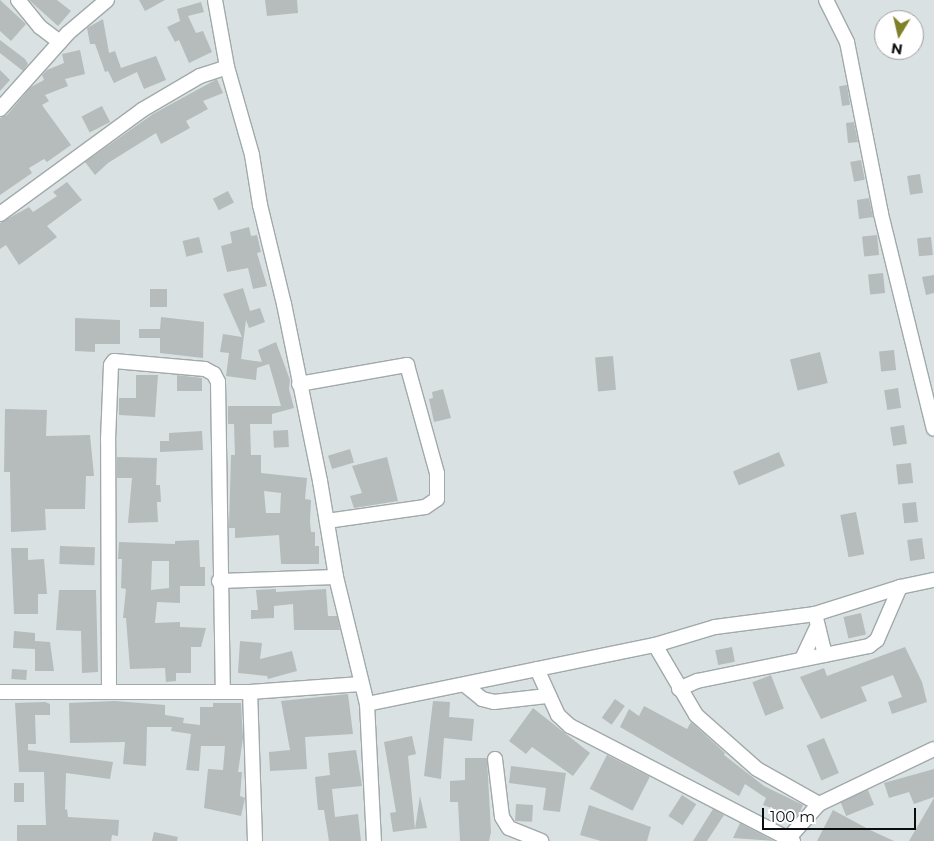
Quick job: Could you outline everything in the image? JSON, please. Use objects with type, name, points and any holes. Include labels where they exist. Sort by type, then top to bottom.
[{"type":"street","points":[[18,0],[40,27],[60,42]]},
{"type":"street","points":[[0,109],[60,42],[106,0]]},
{"type":"street","points":[[215,0],[227,67],[252,155],[260,205],[327,521],[336,577],[366,704],[374,841]]},
{"type":"street","points":[[826,0],[846,42],[881,214],[934,430]]},
{"type":"street","points":[[0,214],[142,110],[200,76],[227,67]]},
{"type":"street","points":[[109,691],[108,440],[111,365],[114,360],[205,369],[214,374],[218,382],[219,581],[223,692]]},
{"type":"street","points":[[299,384],[407,365],[437,473],[437,499],[425,507],[327,521]]},
{"type":"street","points":[[219,581],[336,577]]},
{"type":"street","points":[[366,704],[655,645],[715,627],[815,614],[900,587],[934,580]]},
{"type":"street","points":[[679,689],[697,681],[874,644],[900,587]]},
{"type":"street","points":[[815,614],[816,629],[825,655]]},
{"type":"street","points":[[802,659],[816,629]]},
{"type":"street","points":[[655,645],[679,689],[696,715],[757,769],[819,804]]},
{"type":"street","points":[[538,668],[547,696],[558,715],[570,726],[789,840],[819,804],[934,749]]},
{"type":"street","points":[[0,692],[250,692],[361,684]]},
{"type":"street","points":[[465,685],[482,699],[494,702],[547,696]]},
{"type":"street","points":[[250,692],[255,841]]},
{"type":"street","points":[[496,759],[502,817],[509,828],[541,841]]},
{"type":"building","points":[[0,0],[26,24],[11,41],[0,31]]},
{"type":"building","points":[[29,0],[57,0],[71,11],[58,26]]},
{"type":"building","points":[[139,0],[165,0],[145,11]]},
{"type":"building","points":[[265,0],[297,0],[298,13],[267,16]]},
{"type":"building","points":[[201,2],[204,12],[188,16],[196,33],[203,31],[212,52],[189,63],[179,40],[175,42],[167,27],[180,21],[177,9]]},
{"type":"building","points":[[103,19],[109,53],[115,51],[121,68],[156,56],[166,80],[144,89],[137,72],[114,83],[108,71],[105,72],[95,44],[90,44],[87,28]]},
{"type":"building","points":[[0,40],[25,59],[28,64],[23,71],[0,53]]},
{"type":"building","points":[[80,50],[85,74],[65,79],[68,86],[45,95],[49,101],[42,105],[71,145],[47,162],[44,159],[29,168],[32,173],[0,195],[0,118],[7,115],[31,87],[44,80],[42,75],[47,70],[64,63],[62,54]]},
{"type":"building","points":[[0,70],[10,80],[0,91]]},
{"type":"building","points":[[217,79],[223,93],[203,101],[208,109],[186,121],[190,128],[161,144],[156,133],[108,163],[95,175],[85,162],[153,114]]},
{"type":"building","points":[[847,85],[850,105],[842,106],[839,86]]},
{"type":"building","points":[[102,106],[110,122],[90,132],[82,116]]},
{"type":"building","points":[[854,122],[858,142],[848,143],[846,123]]},
{"type":"building","points":[[861,160],[865,180],[854,182],[850,162]]},
{"type":"building","points":[[920,174],[923,193],[910,195],[907,176]]},
{"type":"building","points":[[67,182],[82,200],[47,226],[57,237],[19,265],[6,245],[0,249],[0,223],[29,207],[33,212],[57,196],[53,192]]},
{"type":"building","points":[[228,191],[234,203],[219,210],[213,199]]},
{"type":"building","points":[[869,198],[873,217],[859,219],[857,200]]},
{"type":"building","points":[[249,227],[251,236],[257,235],[261,252],[257,253],[267,286],[253,289],[248,268],[227,272],[221,246],[232,243],[230,232]]},
{"type":"building","points":[[877,235],[879,255],[864,256],[862,237]]},
{"type":"building","points":[[199,237],[203,253],[186,257],[183,241]]},
{"type":"building","points":[[931,237],[933,255],[919,256],[917,238]]},
{"type":"building","points":[[883,273],[885,293],[870,294],[868,275]]},
{"type":"building","points":[[934,275],[934,293],[926,295],[922,277]]},
{"type":"building","points":[[243,288],[250,311],[260,308],[265,322],[249,328],[246,320],[241,359],[262,362],[258,350],[276,342],[290,380],[289,389],[294,408],[272,414],[272,424],[250,424],[251,455],[261,455],[261,473],[307,478],[305,499],[311,500],[311,532],[315,532],[315,546],[319,546],[319,564],[281,564],[279,535],[235,538],[235,528],[229,528],[231,455],[235,455],[234,424],[228,424],[228,406],[281,406],[269,364],[257,368],[256,380],[226,376],[229,353],[220,352],[223,334],[242,337],[223,294]],"holes":[[[264,491],[281,493],[280,513],[266,513]]]},
{"type":"building","points":[[150,289],[167,289],[167,307],[150,307]]},
{"type":"building","points":[[161,317],[204,322],[203,358],[160,353],[160,338],[139,338],[139,329],[160,329]]},
{"type":"building","points":[[75,318],[120,320],[120,344],[95,344],[95,352],[75,351]]},
{"type":"building","points":[[894,350],[896,370],[881,371],[879,352]]},
{"type":"building","points":[[820,352],[828,383],[798,391],[790,359]]},
{"type":"building","points":[[613,356],[616,390],[598,391],[595,358]]},
{"type":"building","points":[[136,375],[158,375],[155,417],[119,415],[119,398],[136,398]]},
{"type":"building","points":[[177,375],[202,378],[202,391],[177,391]]},
{"type":"building","points":[[898,388],[901,408],[887,410],[884,390]]},
{"type":"building","points":[[443,389],[451,418],[434,422],[429,399],[433,398],[432,392]]},
{"type":"building","points":[[5,409],[47,410],[46,436],[90,435],[94,476],[86,476],[85,509],[45,509],[46,530],[11,532],[10,472],[4,472]]},
{"type":"building","points":[[904,425],[907,444],[893,446],[890,427]]},
{"type":"building","points":[[288,430],[289,447],[274,448],[273,431]]},
{"type":"building","points":[[202,431],[203,450],[160,452],[160,441],[169,441],[169,433]]},
{"type":"building","points":[[350,449],[354,462],[332,469],[328,456]]},
{"type":"building","points":[[779,452],[785,466],[739,485],[733,472]]},
{"type":"building","points":[[117,457],[157,458],[156,485],[160,485],[161,502],[157,502],[158,522],[128,523],[132,478],[117,478]]},
{"type":"building","points":[[387,457],[398,501],[354,508],[350,496],[362,493],[352,466]]},
{"type":"building","points":[[911,463],[913,483],[898,484],[896,465]]},
{"type":"building","points":[[916,502],[918,522],[904,523],[902,503]]},
{"type":"building","points":[[856,512],[864,554],[848,557],[840,515]]},
{"type":"building","points":[[922,538],[925,559],[910,561],[907,540]]},
{"type":"building","points":[[199,540],[200,567],[205,567],[205,586],[180,586],[180,603],[157,602],[155,623],[180,622],[180,627],[206,628],[201,647],[191,647],[191,673],[176,673],[176,681],[166,682],[165,668],[130,669],[126,618],[123,618],[126,589],[121,588],[122,559],[118,559],[119,542],[175,544],[175,541]],"holes":[[[152,561],[169,561],[169,588],[151,590]]]},
{"type":"building","points":[[60,546],[95,547],[94,565],[59,564]]},
{"type":"building","points":[[11,548],[28,548],[28,560],[44,559],[47,594],[38,594],[38,614],[14,614]]},
{"type":"building","points":[[276,589],[276,592],[326,589],[328,616],[337,616],[340,630],[294,630],[293,604],[274,606],[274,618],[251,619],[251,610],[258,610],[256,590]]},
{"type":"building","points":[[59,590],[96,590],[98,672],[82,673],[81,631],[56,630]]},
{"type":"building","points":[[861,613],[866,634],[848,638],[843,617]]},
{"type":"building","points":[[14,631],[35,633],[35,641],[50,642],[54,671],[35,671],[35,649],[13,648]]},
{"type":"building","points":[[240,641],[262,643],[260,659],[292,651],[297,671],[268,679],[267,676],[238,673]]},
{"type":"building","points":[[732,647],[735,662],[718,665],[715,650]]},
{"type":"building","points":[[905,647],[922,682],[927,702],[892,714],[888,702],[902,697],[893,675],[861,687],[867,701],[821,719],[800,677],[824,668],[827,676]]},
{"type":"building","points":[[12,669],[27,670],[26,680],[11,679]]},
{"type":"building","points":[[771,675],[784,709],[765,716],[752,682]]},
{"type":"building","points":[[348,694],[353,734],[305,737],[307,769],[270,771],[269,752],[290,750],[281,701]]},
{"type":"building","points":[[615,699],[625,706],[612,725],[602,718]]},
{"type":"building","points":[[115,701],[165,705],[165,715],[184,718],[183,723],[200,725],[200,707],[213,707],[213,703],[241,703],[243,738],[238,772],[242,772],[240,796],[245,798],[241,816],[204,808],[208,769],[223,770],[225,746],[201,746],[199,771],[186,770],[191,734],[171,731],[172,727],[147,727],[146,766],[123,764],[125,742],[70,743],[69,703]]},
{"type":"building","points":[[433,701],[450,702],[449,717],[474,719],[472,741],[444,738],[441,779],[424,776]]},
{"type":"building","points":[[45,702],[50,704],[50,715],[35,715],[36,744],[28,744],[28,750],[113,762],[110,779],[66,773],[65,810],[67,809],[68,817],[119,820],[118,836],[112,835],[111,841],[17,841],[17,825],[46,825],[44,772],[19,772],[15,703]]},
{"type":"building","points":[[644,706],[687,729],[691,722],[725,753],[724,755],[764,786],[803,805],[800,812],[796,817],[763,805],[766,798],[745,784],[739,796],[620,727],[629,709],[639,716]]},
{"type":"building","points":[[533,708],[590,753],[573,776],[532,747],[526,754],[509,741]]},
{"type":"building","points":[[412,736],[416,754],[408,756],[415,829],[393,832],[390,813],[396,812],[384,742]]},
{"type":"building","points":[[824,738],[839,773],[821,780],[807,745]]},
{"type":"building","points":[[356,750],[362,786],[332,789],[335,817],[358,814],[361,841],[329,841],[324,810],[318,810],[315,777],[330,775],[328,753]]},
{"type":"building","points":[[607,755],[650,777],[633,811],[590,789]]},
{"type":"building","points":[[465,758],[487,758],[491,832],[489,841],[460,841],[458,802],[450,802],[450,781],[465,780]]},
{"type":"building","points":[[511,766],[566,773],[560,812],[543,810],[546,788],[509,783]]},
{"type":"building","points":[[934,769],[934,797],[914,804],[909,792],[889,798],[884,783]]},
{"type":"building","points":[[14,783],[24,783],[24,802],[14,802]]},
{"type":"building","points":[[868,790],[874,805],[846,816],[840,801]]},
{"type":"building","points":[[682,795],[696,804],[683,825],[668,816]]},
{"type":"building","points":[[420,796],[427,828],[415,829]]},
{"type":"building","points":[[934,798],[934,841],[909,841]]},
{"type":"building","points":[[516,804],[533,805],[532,822],[515,821]]},
{"type":"building","points":[[589,805],[651,827],[647,841],[601,841],[580,835]]},
{"type":"building","points":[[713,809],[724,815],[707,841],[693,841]]},
{"type":"building","points":[[833,810],[870,830],[894,841],[817,841]]},
{"type":"building","points":[[740,823],[774,841],[733,838]]},
{"type":"building","points":[[154,832],[178,837],[177,841],[152,841]]}]
